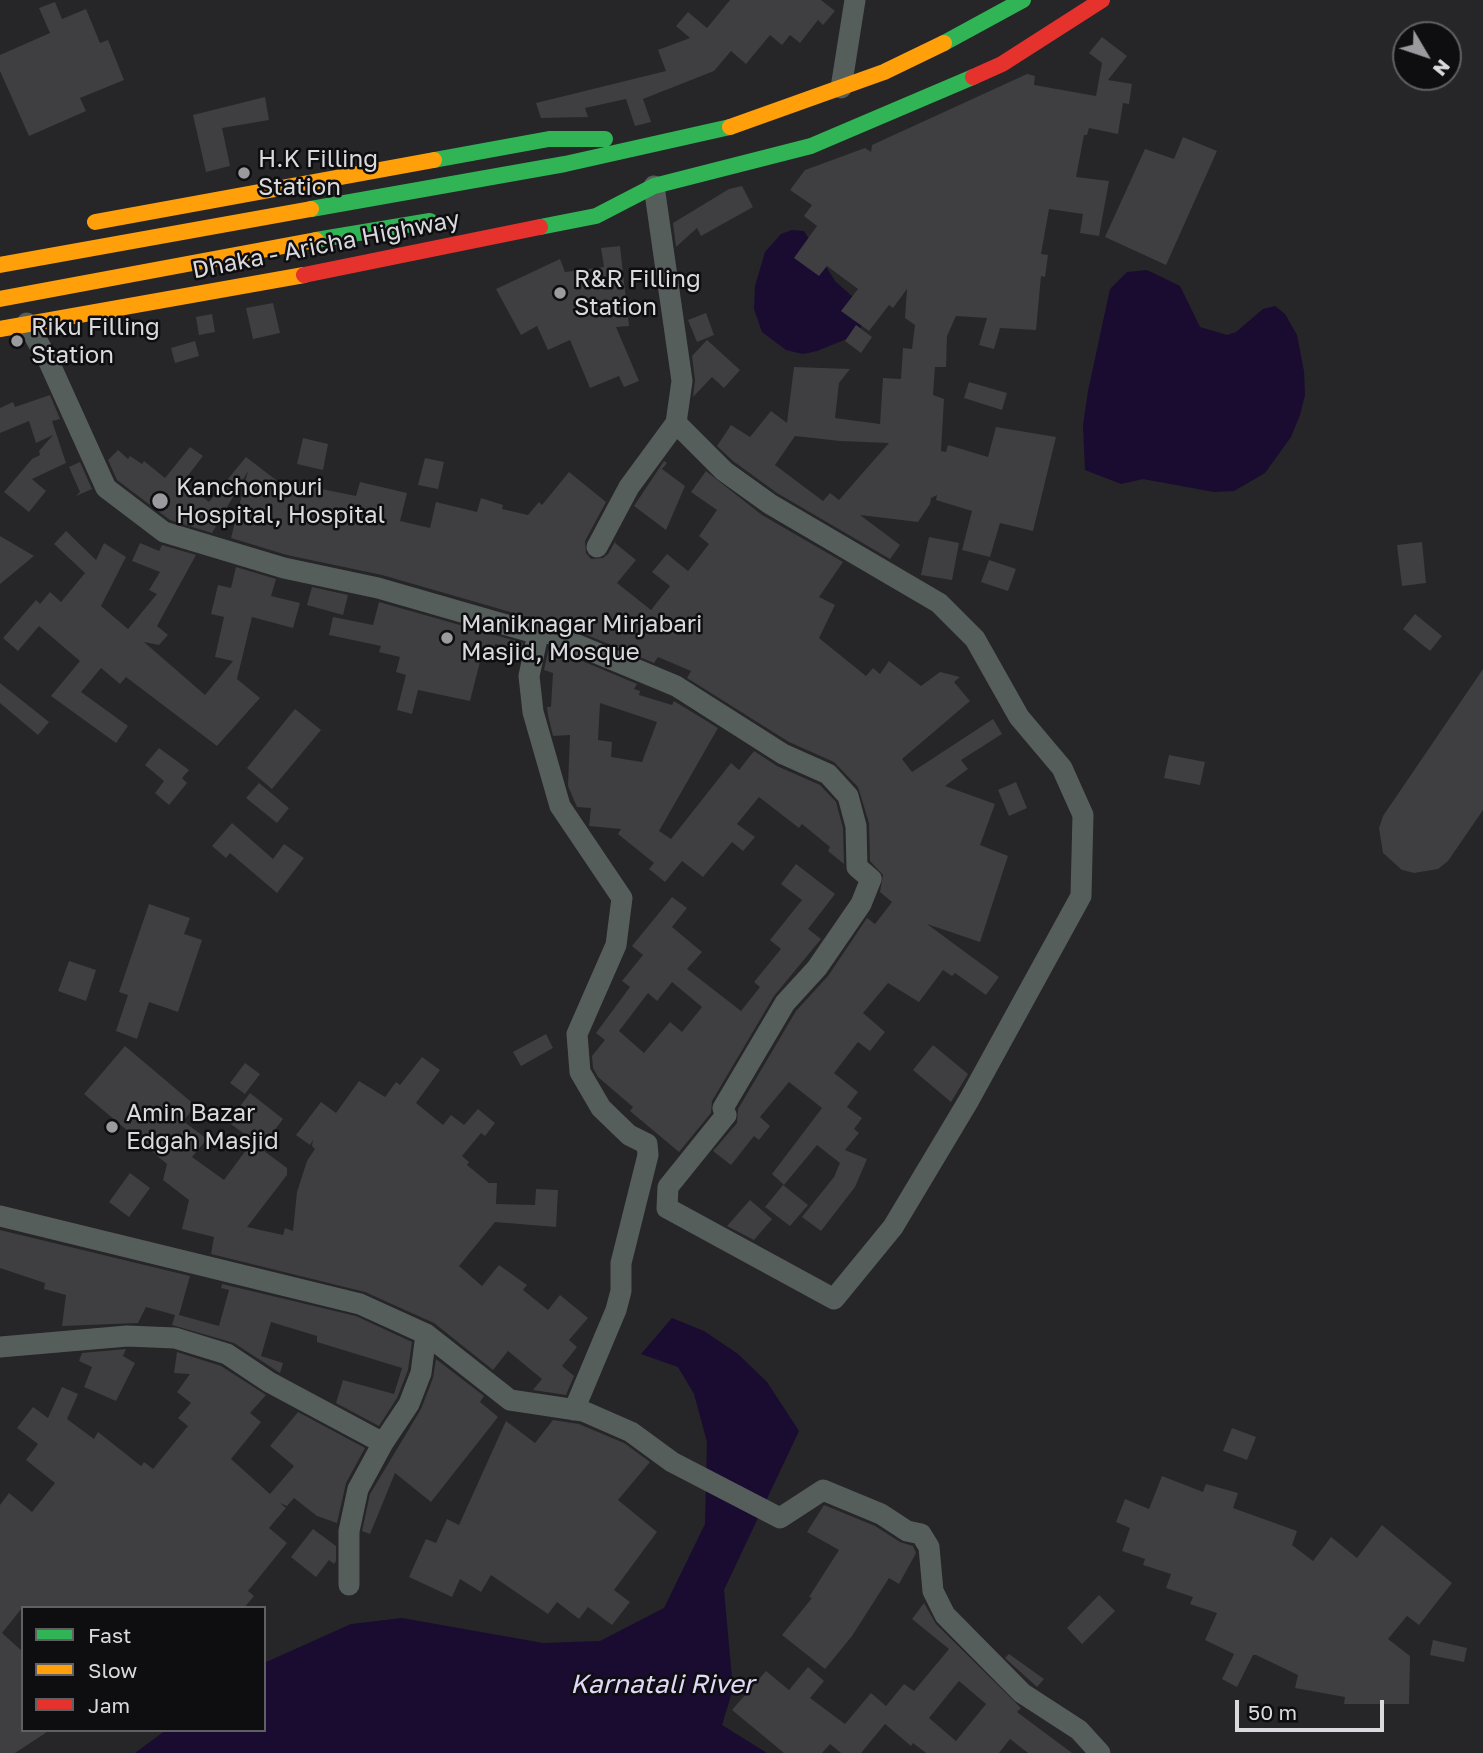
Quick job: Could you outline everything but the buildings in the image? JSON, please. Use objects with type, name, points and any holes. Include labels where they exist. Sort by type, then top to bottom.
[{"type":"highway","name":"Dhaka - Aricha Highway","points":[[0,265],[551,166],[729,127],[841,88],[927,53],[1023,0]]},
{"type":"highway","name":"Dhaka - Aricha Highway","points":[[603,192],[653,187],[811,146],[912,105],[1002,64],[1102,0]]},
{"type":"highway","name":"Dhaka - Aricha Highway","points":[[76,225],[549,139],[590,137],[648,144]]},
{"type":"highway","name":"Dhaka - Aricha Highway","points":[[0,329],[286,279],[376,258],[535,230],[596,216],[653,187]]},
{"type":"highway","name":"Dhaka - Aricha Highway","points":[[0,299],[201,260],[443,219]]},
{"type":"street","points":[[841,88],[855,0]]},
{"type":"street","points":[[597,547],[629,487],[676,423],[682,381],[653,187]]},
{"type":"street","points":[[27,323],[49,362],[106,488],[164,531],[284,568],[378,587],[538,634],[546,632],[676,686],[783,754],[828,774],[848,796],[856,826],[857,867],[871,879],[861,904],[817,968],[785,1003],[723,1108],[726,1115],[668,1187],[667,1208],[834,1299],[893,1227],[969,1100],[1081,896],[1083,815],[1062,768],[1019,717],[975,639],[939,603],[770,504],[724,471],[676,423]]},
{"type":"street","points":[[538,634],[529,676],[533,712],[560,806],[622,898],[616,945],[577,1034],[580,1072],[601,1108],[629,1135],[647,1144],[648,1155],[621,1263],[621,1291],[616,1310],[599,1345],[574,1410]]},
{"type":"street","points":[[0,1216],[360,1304],[426,1334],[510,1400],[574,1410],[631,1432],[672,1462],[780,1517],[823,1490],[881,1514],[907,1531],[921,1534],[929,1546],[933,1591],[945,1615],[1021,1693],[1079,1730],[1100,1753]]},
{"type":"street","points":[[349,1585],[349,1531],[358,1489],[383,1443],[409,1404],[417,1384],[426,1334]]},
{"type":"street","points":[[0,1347],[127,1336],[175,1338],[227,1354],[269,1382],[383,1443]]},
{"type":"water","points":[[792,230],[804,231],[835,281],[854,298],[864,323],[854,336],[803,354],[786,350],[762,332],[754,309],[755,286],[765,252],[781,234]]},
{"type":"water","points":[[1147,270],[1180,286],[1200,327],[1227,335],[1236,332],[1263,309],[1275,306],[1285,314],[1297,335],[1304,371],[1305,395],[1300,415],[1291,437],[1265,473],[1234,491],[1214,492],[1143,479],[1121,484],[1085,470],[1083,425],[1110,289],[1127,272]]},
{"type":"water","name":"Karnatali River","points":[[672,1318],[704,1331],[738,1354],[767,1382],[799,1431],[724,1590],[733,1689],[722,1725],[767,1753],[135,1753],[163,1732],[266,1732],[266,1662],[351,1624],[402,1618],[543,1643],[600,1641],[664,1608],[705,1524],[707,1442],[694,1394],[678,1367],[641,1354]]},
{"type":"traffic: fast","points":[[944,43],[1023,0]]},
{"type":"traffic: fast","points":[[540,227],[596,216],[654,186],[811,146],[973,77]]},
{"type":"traffic: fast","points":[[311,209],[565,164],[730,127]]},
{"type":"traffic: fast","points":[[434,160],[549,139],[605,139]]},
{"type":"traffic: fast","points":[[316,240],[430,221]]},
{"type":"traffic: slow","points":[[730,127],[884,72],[944,43]]},
{"type":"traffic: slow","points":[[95,222],[434,160]]},
{"type":"traffic: slow","points":[[0,265],[311,209]]},
{"type":"traffic: slow","points":[[0,299],[316,240]]},
{"type":"traffic: slow","points":[[0,329],[304,275]]},
{"type":"traffic: jam","points":[[973,77],[1002,64],[1102,0]]},
{"type":"traffic: jam","points":[[304,275],[540,227]]},
{"type":"place","name":"H.K Filling Station","points":[[244,173]]},
{"type":"place","name":"R&R Filling Station","points":[[560,293]]},
{"type":"place","name":"Riku Filling Station","points":[[17,341]]},
{"type":"place","name":"Kanchonpuri Hospital, Hospital","points":[[160,501]]},
{"type":"place","name":"Maniknagar Mirjabari Masjid, Mosque","points":[[447,638]]},
{"type":"place","name":"Amin Bazar Edgah Masjid","points":[[112,1127]]}]
